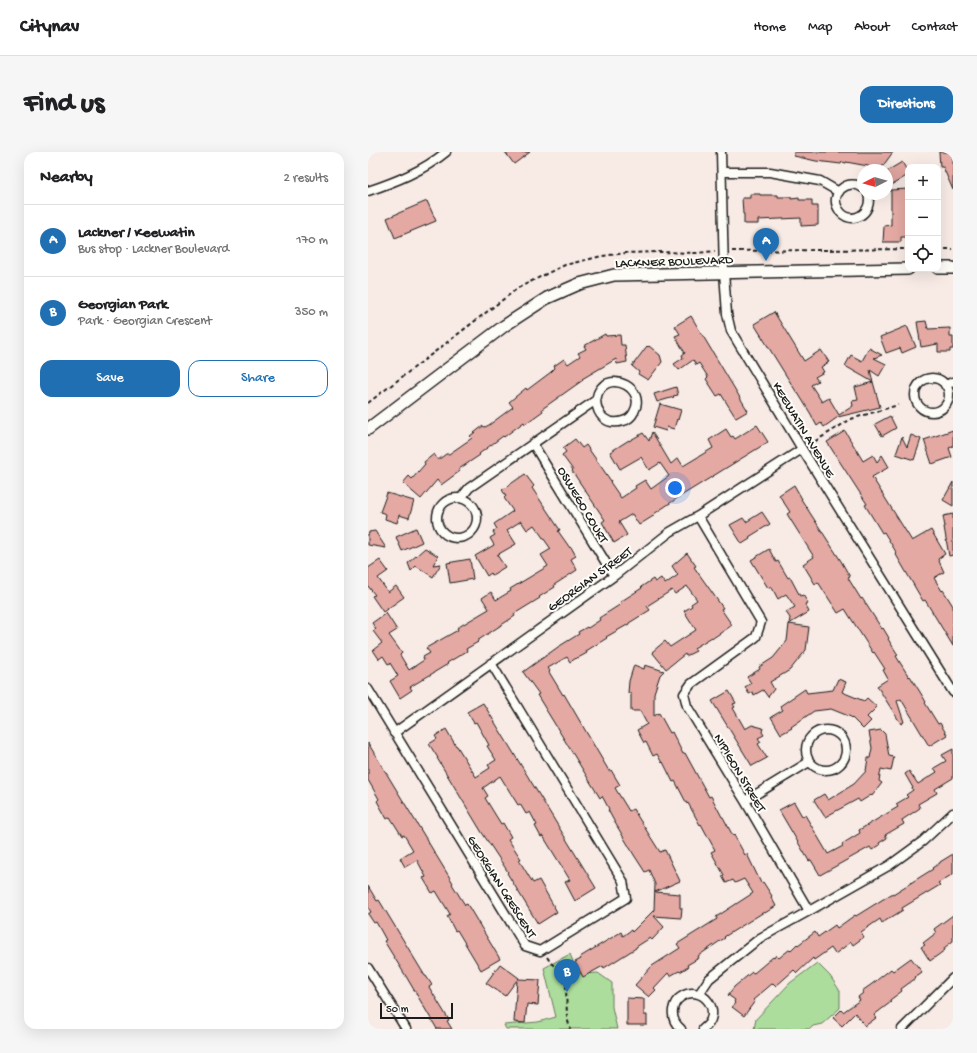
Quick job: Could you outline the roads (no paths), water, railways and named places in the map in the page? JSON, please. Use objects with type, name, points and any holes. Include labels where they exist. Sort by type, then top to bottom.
[{"type":"main road","points":[[941,268],[953,268]]},
{"type":"main road","name":"LACKNER BOULEVARD","points":[[368,429],[504,326],[547,298],[579,284],[614,275],[905,269]]},
{"type":"street","points":[[368,191],[396,182],[434,161],[446,152]]},
{"type":"street","name":"KEEWATIN AVENUE","points":[[721,152],[724,272],[727,314],[731,331],[805,447],[953,692]]},
{"type":"street","points":[[722,172],[770,172],[820,181],[838,192]]},
{"type":"street","points":[[857,185],[849,185],[838,192],[836,198],[837,206],[840,212],[851,218],[857,217],[867,210],[869,200]]},
{"type":"street","points":[[927,379],[933,379],[949,384],[947,403],[938,411],[928,412],[923,410],[915,400],[916,388],[927,379]]},
{"type":"street","points":[[462,498],[469,488],[596,400],[599,391],[604,386],[610,383],[620,382],[627,385],[632,389],[636,396],[637,402],[636,409],[632,416],[627,420],[617,423],[604,419],[596,408],[596,400]]},
{"type":"street","name":"OSWEGO COURT","points":[[533,444],[614,576]]},
{"type":"street","name":"GEORGIAN STREET","points":[[394,733],[614,576],[670,532],[698,516],[805,447]]},
{"type":"street","points":[[462,498],[470,502],[475,508],[477,514],[477,524],[468,536],[461,539],[455,539],[448,537],[438,526],[438,510],[447,500],[462,498]]},
{"type":"street","name":"NIPIGON STREET","points":[[698,516],[762,622],[756,637],[691,684],[684,694],[687,706],[745,801],[809,911]]},
{"type":"street","name":"GEORGIAN CRESCENT","points":[[394,733],[525,946],[541,950],[626,898],[623,881],[491,663]]},
{"type":"street","points":[[368,689],[394,733]]},
{"type":"street","points":[[822,730],[830,730],[836,732],[842,737],[846,750],[845,757],[840,765],[828,771],[814,767],[809,762],[806,753],[806,746],[808,740],[815,733],[822,730]]},
{"type":"street","points":[[745,801],[809,762]]},
{"type":"street","points":[[699,994],[709,979],[760,938],[890,865],[923,841],[953,813]]},
{"type":"street","points":[[368,968],[406,1029]]},
{"type":"street","points":[[902,1029],[953,978]]},
{"type":"street","points":[[681,1029],[675,1022],[673,1016],[674,1005],[677,999],[686,994],[692,993],[699,994],[710,1002],[712,1016],[710,1022],[703,1029]]},
{"type":"place","name":"Lackner / Keewatin","points":[[766,261]]},
{"type":"place","name":"Georgian Park","points":[[567,992]]}]
